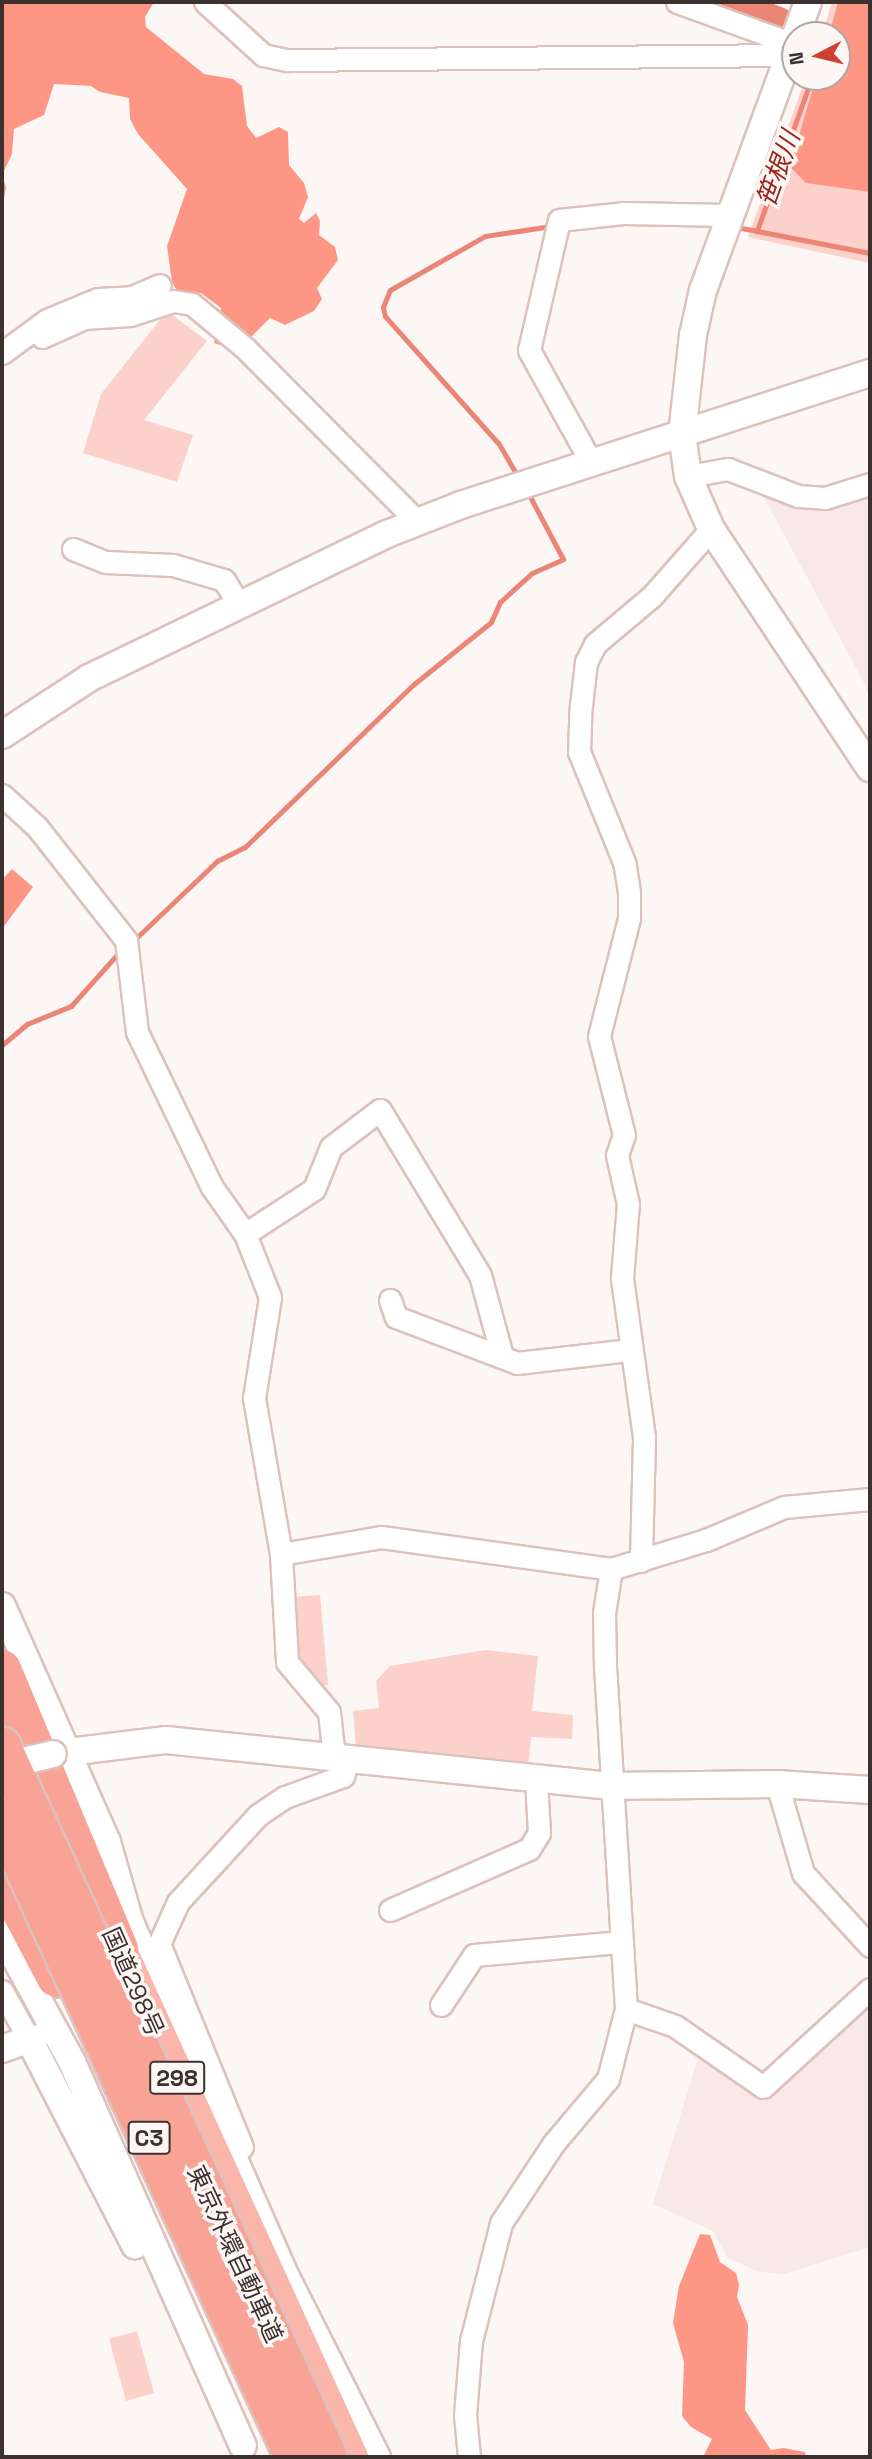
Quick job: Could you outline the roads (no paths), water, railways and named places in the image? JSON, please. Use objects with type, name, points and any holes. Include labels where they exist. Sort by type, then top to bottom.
[{"type":"highway","points":[[2,1669],[10,1723],[144,1949]]},
{"type":"highway","name":"東京外環自動車道","points":[[10,1723],[328,2457]]},
{"type":"highway","name":"東京外環自動車道","points":[[2,1819],[294,2457]]},
{"type":"highway","name":"298","points":[[2,1859],[57,1978],[255,2454]]},
{"type":"highway","points":[[2,1875],[57,1978]]},
{"type":"highway","name":"国道298号","points":[[144,1949],[350,2457]]},
{"type":"street","points":[[205,2],[263,55],[287,60],[781,43]]},
{"type":"street","points":[[677,2],[781,38]]},
{"type":"street","points":[[802,21],[808,2]]},
{"type":"street","points":[[781,78],[730,215],[693,335],[682,434],[688,476],[711,529],[870,768]]},
{"type":"street","points":[[591,462],[529,350],[559,220],[623,213],[730,215]]},
{"type":"street","points":[[2,353],[37,328],[98,299],[132,297],[160,285]]},
{"type":"street","points":[[37,328],[43,337],[84,318],[130,314],[173,301],[192,304],[246,349],[418,522]]},
{"type":"street","points":[[2,735],[77,684],[418,522],[591,462],[870,373]]},
{"type":"street","points":[[688,476],[728,469],[798,496],[825,498],[870,484]]},
{"type":"street","points":[[640,1561],[644,1437],[629,1350],[622,1278],[628,1204],[617,1155],[624,1135],[599,1036],[629,918],[629,892],[624,862],[579,752],[580,714],[586,662],[595,643],[652,596],[711,529]]},
{"type":"street","points":[[73,549],[106,562],[173,565],[225,580],[239,605]]},
{"type":"street","points":[[2,795],[37,827],[127,940],[137,1032],[212,1186],[245,1234],[270,1297],[254,1398],[281,1554],[287,1662],[329,1712],[343,1776],[285,1797],[258,1815],[178,1902],[144,1949],[272,2219],[286,2277]]},
{"type":"street","points":[[245,1234],[314,1189],[331,1147],[380,1110],[480,1275],[502,1356]]},
{"type":"street","points":[[390,1300],[396,1317],[517,1363],[629,1350]]},
{"type":"street","points":[[281,1554],[381,1537],[611,1569],[706,1540],[784,1507],[870,1499]]},
{"type":"street","points":[[469,2457],[465,2415],[471,2341],[501,2223],[554,2144],[608,2079],[626,2009],[611,1786],[604,1613],[611,1569]]},
{"type":"street","points":[[2,1606],[60,1752],[107,1842],[130,1922],[286,2277],[377,2457]]},
{"type":"street","points":[[2,1766],[60,1752],[166,1740],[611,1786],[777,1784],[870,1790]]},
{"type":"street","points":[[390,1910],[529,1849],[539,1833],[536,1780]]},
{"type":"street","points":[[777,1784],[803,1872],[870,1946]]},
{"type":"street","points":[[2,1934],[72,2062],[255,2454]]},
{"type":"street","points":[[441,2005],[474,1955],[621,1942]]},
{"type":"street","points":[[626,2009],[675,2026],[763,2087],[870,1989]]},
{"type":"street","points":[[2,1991],[36,2036],[255,2454]]},
{"type":"street","points":[[2,2049],[36,2036]]},
{"type":"waterway","name":"笹根川","points":[[724,2],[778,23]]},
{"type":"waterway","name":"笹根川","points":[[807,91],[757,231],[870,253]]},
{"type":"waterway","points":[[518,477],[498,443],[385,316],[383,307],[390,290],[485,236],[551,226]]},
{"type":"waterway","points":[[735,227],[757,231]]},
{"type":"waterway","points":[[133,941],[217,861],[245,847],[414,684],[491,622],[500,602],[532,573],[563,559],[527,491]]},
{"type":"waterway","points":[[2,1045],[27,1024],[71,1006],[122,949]]}]
